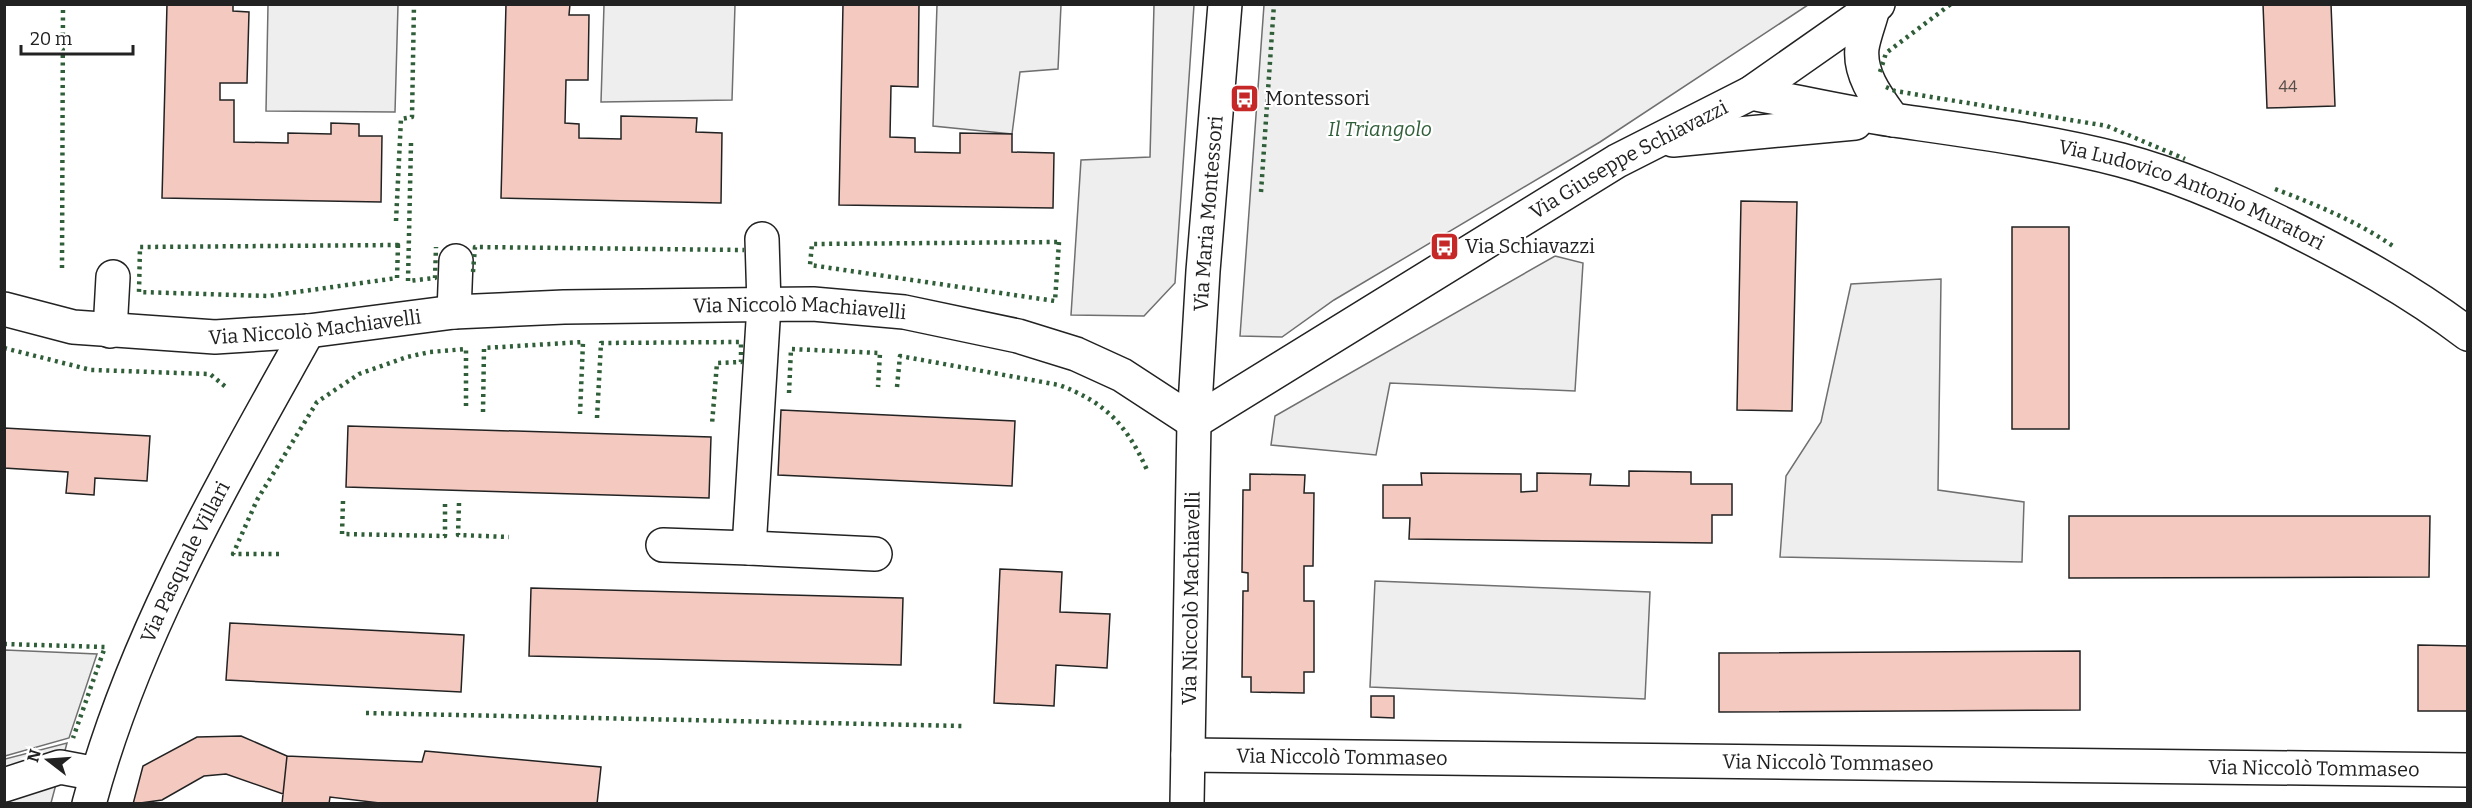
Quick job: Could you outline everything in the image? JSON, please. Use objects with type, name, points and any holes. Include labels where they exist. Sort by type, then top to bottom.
[{"type":"street","name":"Via Maria Montessori","points":[[1194,422],[1203,271],[1226,4]]},
{"type":"street","name":"Via Giuseppe Schiavazzi","points":[[1194,422],[1617,161],[1751,93],[1876,6]]},
{"type":"street","points":[[1876,6],[1862,50],[1864,69],[1870,87],[1893,120]]},
{"type":"street","name":"Via Ludovico Antonio Muratori","points":[[1751,93],[2121,160],[2225,195],[2387,278],[2468,333]]},
{"type":"street","name":"Via Ludovico Antonio Muratori","points":[[1657,141],[1893,120]]},
{"type":"street","points":[[750,548],[764,305],[762,239]]},
{"type":"street","points":[[454,312],[456,261]]},
{"type":"street","points":[[110,331],[113,277]]},
{"type":"street","name":"Via Niccolò Machiavelli","points":[[4,309],[73,327],[215,336],[308,331],[454,312],[564,307],[813,304],[904,312],[1018,336],[1076,354],[1122,375],[1194,422],[1187,804]]},
{"type":"street","name":"Via Pasquale Villari","points":[[93,789],[124,700],[178,571],[308,331]]},
{"type":"street","points":[[663,545],[875,554]]},
{"type":"street","name":"Via Niccolò Tommaseo","points":[[1188,755],[2468,770]]},
{"type":"street","points":[[4,786],[60,767],[93,789]]},
{"type":"green space","name":"Il Triangolo","points":[[1264,4],[1808,5],[1600,142],[1334,300],[1282,337],[1240,336]]},
{"type":"green space","points":[[268,5],[398,5],[395,112],[266,111]]},
{"type":"green space","points":[[604,5],[735,5],[732,100],[601,102]]},
{"type":"green space","points":[[937,5],[1061,5],[1058,69],[1020,72],[1012,134],[933,126]]},
{"type":"green space","points":[[1154,5],[1194,5],[1175,283],[1144,316],[1071,315],[1081,160],[1150,157]]},
{"type":"green space","points":[[1555,256],[1583,263],[1575,391],[1390,383],[1376,455],[1271,445],[1275,416]]},
{"type":"green space","points":[[1941,279],[1938,490],[2024,502],[2022,562],[1780,557],[1786,476],[1821,422],[1851,284]]},
{"type":"green space","points":[[1375,581],[1650,592],[1645,699],[1370,687]]},
{"type":"green space","points":[[5,650],[97,654],[69,738],[5,756]]},
{"type":"green space","points":[[67,743],[51,803],[5,804],[5,759]]},
{"type":"building","points":[[167,4],[233,4],[233,11],[249,12],[247,83],[220,83],[220,100],[234,100],[234,142],[288,143],[288,133],[331,134],[331,123],[359,124],[359,136],[382,136],[381,202],[162,198]]},
{"type":"building","points":[[506,4],[570,4],[569,15],[589,15],[588,80],[566,80],[565,123],[579,124],[579,138],[621,139],[621,116],[697,118],[696,132],[722,133],[721,203],[501,198]]},
{"type":"building","points":[[843,4],[919,4],[918,87],[891,86],[890,137],[915,138],[915,152],[960,153],[960,133],[1012,134],[1012,152],[1054,153],[1053,208],[839,205]]},
{"type":"building","points":[[2263,4],[2331,4],[2335,106],[2267,108]]},
{"type":"building","points":[[1741,201],[1797,202],[1792,411],[1737,410]]},
{"type":"building","points":[[2012,227],[2069,227],[2069,429],[2012,429]]},
{"type":"building","points":[[781,410],[1015,421],[1012,486],[778,475]]},
{"type":"building","points":[[348,426],[711,437],[709,498],[346,487]]},
{"type":"building","points":[[4,428],[150,436],[147,481],[95,478],[94,495],[66,493],[68,472],[4,468]]},
{"type":"building","points":[[1629,471],[1691,472],[1691,484],[1732,484],[1732,515],[1712,515],[1712,543],[1409,539],[1410,518],[1383,518],[1383,485],[1422,485],[1421,473],[1521,474],[1521,492],[1537,491],[1537,473],[1591,474],[1590,485],[1629,486]]},
{"type":"building","points":[[1250,474],[1305,475],[1304,493],[1314,493],[1313,566],[1304,566],[1304,601],[1314,601],[1314,672],[1304,672],[1304,693],[1251,692],[1251,677],[1242,677],[1243,591],[1248,591],[1248,573],[1242,572],[1243,490],[1250,490]]},
{"type":"building","points":[[2069,516],[2430,516],[2429,577],[2069,578]]},
{"type":"building","points":[[1000,569],[1062,572],[1060,612],[1110,614],[1107,668],[1056,665],[1054,706],[994,703]]},
{"type":"building","points":[[531,588],[903,598],[901,665],[529,656]]},
{"type":"building","points":[[230,623],[464,635],[461,692],[226,680]]},
{"type":"building","points":[[2418,645],[2468,646],[2468,711],[2418,711]]},
{"type":"building","points":[[2080,651],[2080,710],[1719,712],[1719,653]]},
{"type":"building","points":[[1371,696],[1394,696],[1394,718],[1371,717]]},
{"type":"building","points":[[241,736],[287,756],[283,794],[226,774],[204,776],[162,800],[133,804],[143,766],[197,737]]},
{"type":"building","points":[[425,751],[601,767],[597,804],[388,804],[330,797],[329,804],[282,804],[287,756],[422,762]]},
{"type":"hedge","points":[[62,268],[63,4]]},
{"type":"hedge","points":[[396,221],[401,119],[412,117],[414,4]]},
{"type":"hedge","points":[[1261,192],[1274,4]]},
{"type":"hedge","points":[[1880,72],[1886,53],[1951,4]]},
{"type":"hedge","points":[[1886,87],[1895,91],[2107,126],[2185,159]]},
{"type":"hedge","points":[[411,143],[408,281],[435,278],[436,247]]},
{"type":"hedge","points":[[2275,189],[2336,214],[2393,246]]},
{"type":"hedge","points":[[1059,242],[1055,301],[810,265],[812,244],[1059,242]]},
{"type":"hedge","points":[[398,245],[397,278],[268,296],[139,292],[140,247],[398,245]]},
{"type":"hedge","points":[[473,272],[475,247],[744,250]]},
{"type":"hedge","points":[[483,412],[484,348],[583,342],[580,414]]},
{"type":"hedge","points":[[597,418],[601,343],[741,342],[741,362],[717,363],[712,424]]},
{"type":"hedge","points":[[4,348],[91,370],[210,374],[227,388]]},
{"type":"hedge","points":[[279,554],[233,554],[257,500],[317,402],[359,374],[407,357],[430,352],[466,349],[466,409]]},
{"type":"hedge","points":[[789,393],[791,349],[880,353],[878,387]]},
{"type":"hedge","points":[[897,387],[900,356],[1059,385],[1089,399],[1113,417],[1131,440],[1147,470]]},
{"type":"hedge","points":[[343,501],[342,534],[445,536],[445,504]]},
{"type":"hedge","points":[[459,503],[458,535],[509,537]]},
{"type":"hedge","points":[[4,644],[105,647],[73,738]]},
{"type":"hedge","points":[[366,713],[962,726]]},
{"type":"place","name":"Montessori","points":[[1244,98]]},
{"type":"place","name":"Via Schiavazzi","points":[[1444,246]]}]
